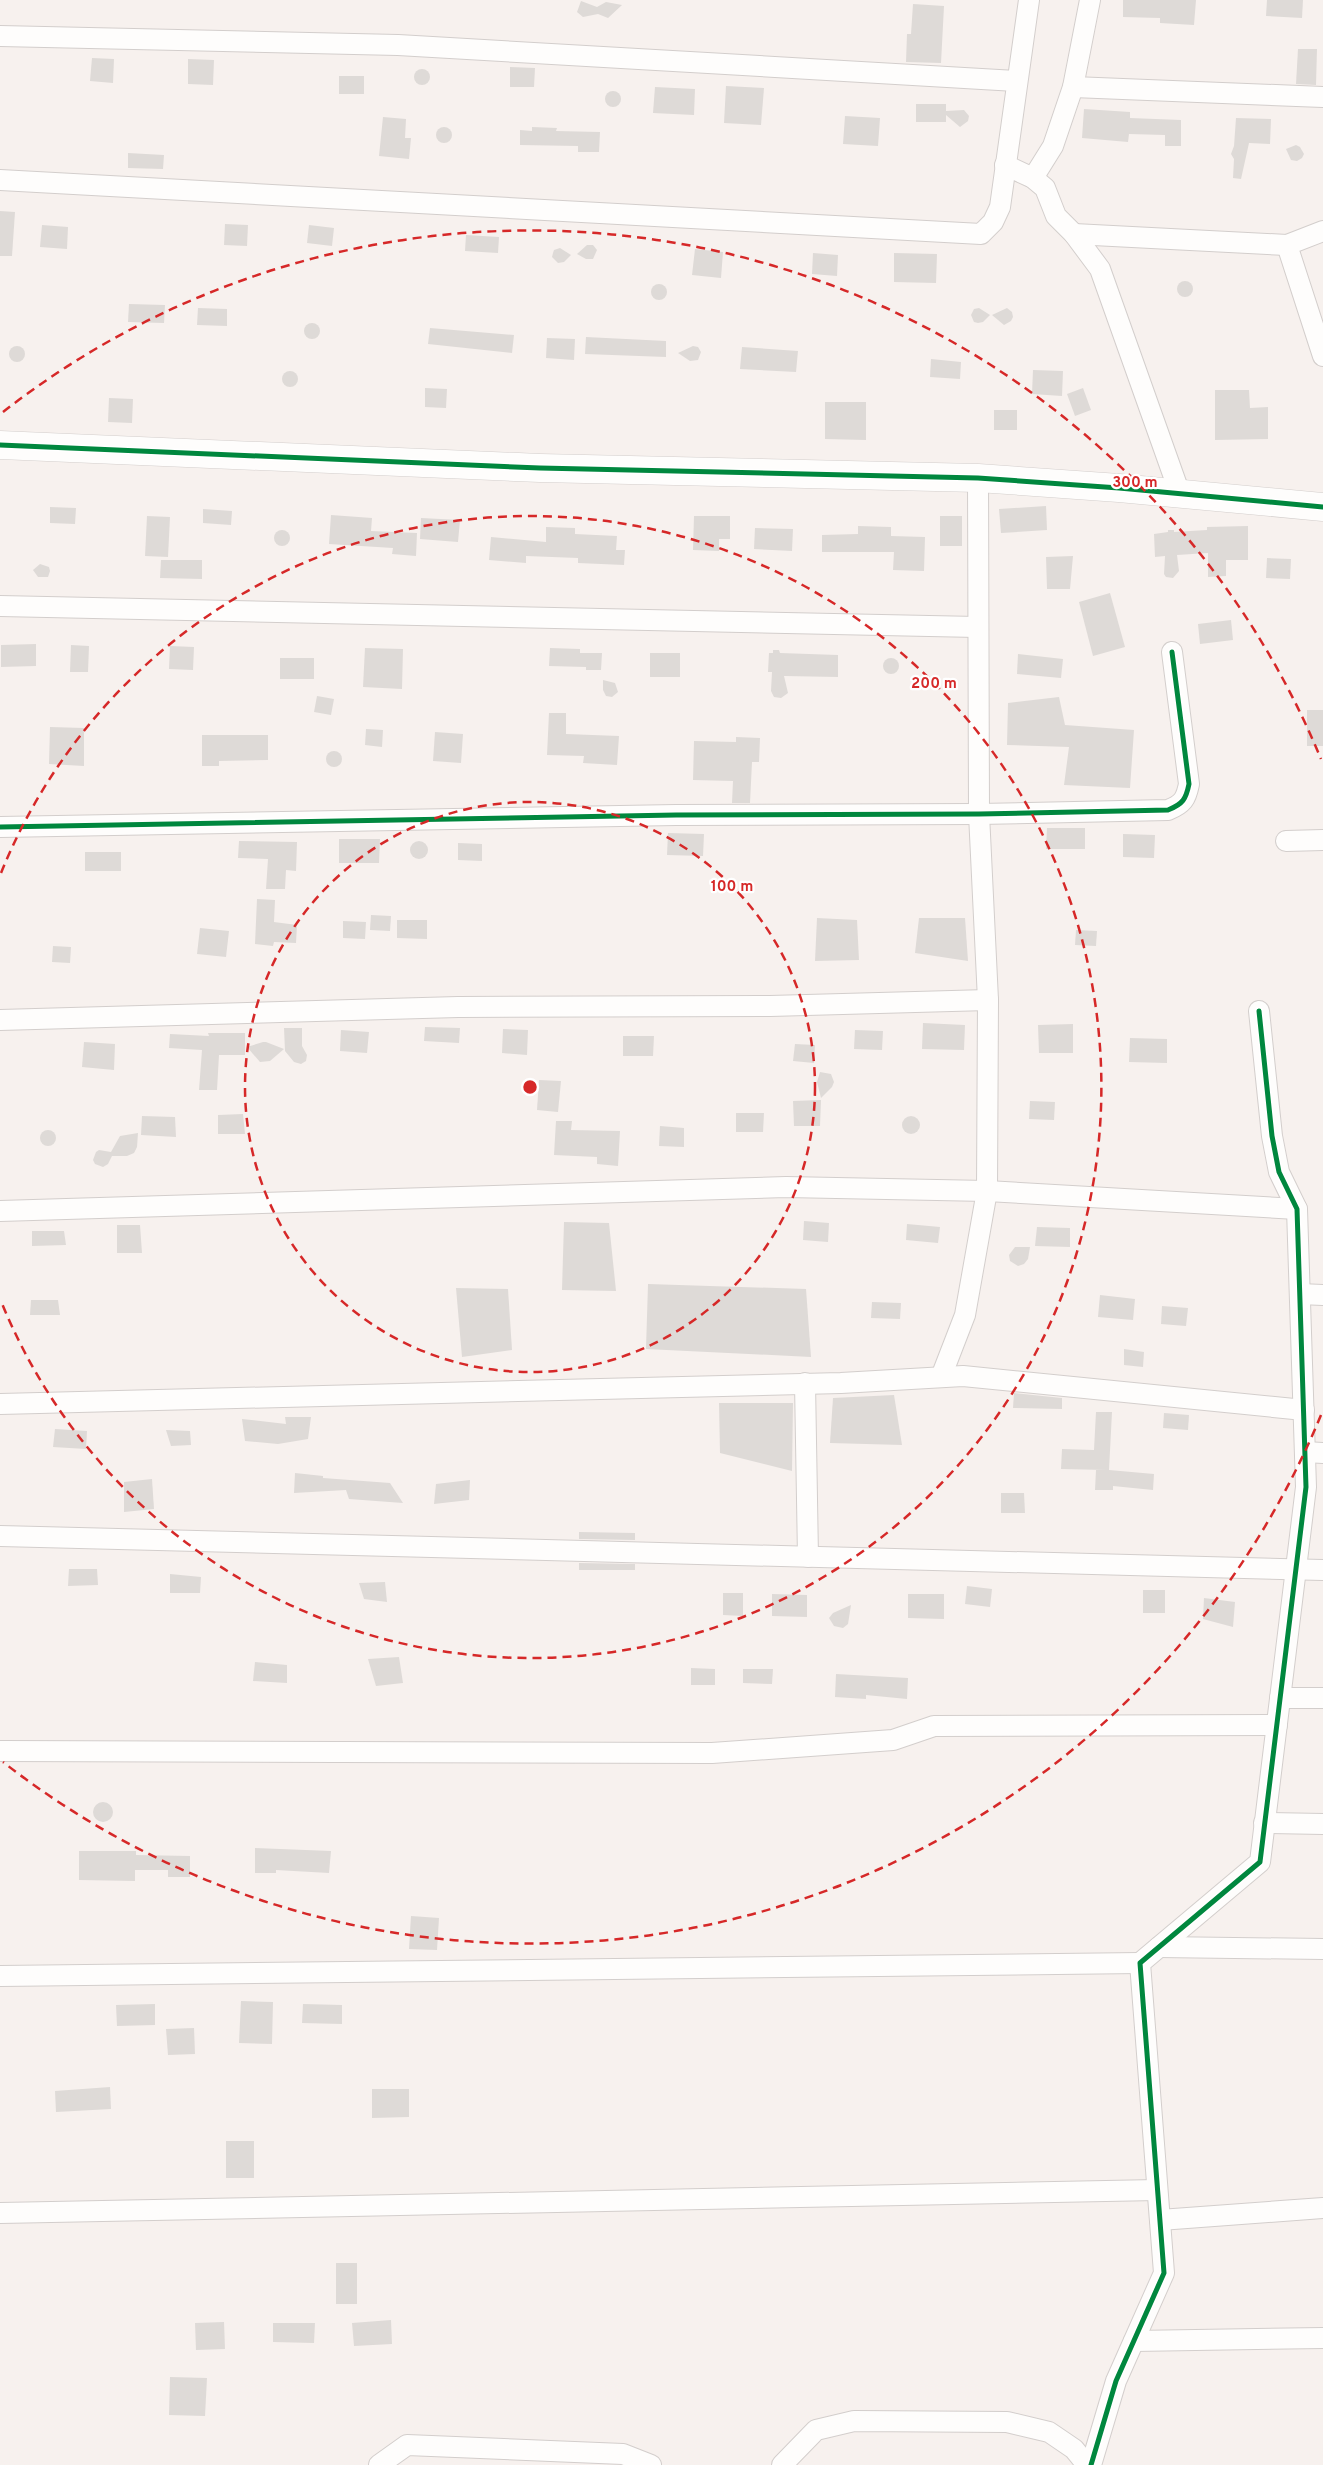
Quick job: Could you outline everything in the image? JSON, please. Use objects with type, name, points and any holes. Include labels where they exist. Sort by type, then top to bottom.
[{"type":"street","points":[[0,180],[982,234],[993,222],[1000,207],[1016,81],[1029,0]]},
{"type":"street","points":[[1032,178],[1053,146],[1073,87],[1090,0]]},
{"type":"street","points":[[0,36],[398,45],[1016,81]]},
{"type":"street","points":[[1073,87],[1323,98]]},
{"type":"street","points":[[1005,165],[1032,178],[1045,188],[1056,216],[1074,234],[1100,270],[1180,494]]},
{"type":"street","points":[[1074,234],[1286,245],[1323,231]]},
{"type":"street","points":[[1286,245],[1323,356]]},
{"type":"street","points":[[0,445],[540,468],[978,478],[1323,507]]},
{"type":"street","points":[[942,1377],[965,1315],[987,1191],[988,1000],[979,814],[978,478]]},
{"type":"street","points":[[0,606],[977,627]]},
{"type":"street","points":[[0,827],[666,815],[979,814],[1168,810],[1186,799],[1189,784],[1172,652]]},
{"type":"street","points":[[1286,841],[1323,840]]},
{"type":"street","points":[[0,1020],[458,1007],[770,1006],[988,1000]]},
{"type":"street","points":[[0,1976],[1140,1964],[1260,1862],[1306,1487],[1314,1452],[1304,1410],[1297,1209],[1279,1172],[1272,1136],[1259,1011]]},
{"type":"street","points":[[0,1211],[786,1187],[987,1191],[1297,1209]]},
{"type":"street","points":[[1300,1294],[1323,1295]]},
{"type":"street","points":[[0,1404],[805,1383],[972,1376],[1304,1410]]},
{"type":"street","points":[[805,1383],[808,1557]]},
{"type":"street","points":[[0,1536],[1323,1570]]},
{"type":"street","points":[[1280,1698],[1323,1698]]},
{"type":"street","points":[[0,1751],[712,1753],[893,1740],[934,1726],[1276,1726]]},
{"type":"street","points":[[1264,1823],[1323,1824]]},
{"type":"street","points":[[1159,1947],[1323,1949]]},
{"type":"street","points":[[1091,2465],[1116,2380],[1164,2273],[1140,1964]]},
{"type":"street","points":[[0,2213],[1158,2190]]},
{"type":"street","points":[[1160,2220],[1323,2208]]},
{"type":"street","points":[[1134,2341],[1323,2338]]},
{"type":"street","points":[[782,2465],[816,2430],[854,2421],[1007,2422],[1049,2432],[1074,2449],[1087,2465]]},
{"type":"street","points":[[379,2465],[407,2444],[623,2454],[651,2465]]},
{"type":"building","points":[[1123,0],[1196,0],[1194,25],[1160,23],[1160,18],[1123,17]]},
{"type":"building","points":[[1267,0],[1303,0],[1302,18],[1266,16]]},
{"type":"building","points":[[581,1],[597,7],[606,2],[622,5],[608,18],[598,14],[583,17],[577,12]]},
{"type":"building","points":[[913,4],[944,6],[941,63],[906,62],[907,34],[911,34]]},
{"type":"building","points":[[1298,49],[1317,49],[1316,85],[1296,84]]},
{"type":"building","points":[[92,58],[114,59],[113,83],[90,81]]},
{"type":"building","points":[[188,59],[214,60],[213,85],[188,84]]},
{"type":"building","points":[[510,67],[535,68],[534,87],[510,87]]},
{"type":"building","points":[[422,69],[428,71],[430,77],[428,83],[422,85],[416,83],[414,77],[416,71]]},
{"type":"building","points":[[339,76],[364,76],[364,94],[339,94]]},
{"type":"building","points":[[726,86],[764,88],[761,125],[724,123]]},
{"type":"building","points":[[655,87],[695,89],[694,115],[653,113]]},
{"type":"building","points":[[613,91],[621,99],[613,107],[605,99]]},
{"type":"building","points":[[916,104],[946,104],[946,111],[964,110],[969,116],[968,121],[960,127],[946,115],[946,122],[916,122]]},
{"type":"building","points":[[1084,109],[1130,112],[1130,118],[1181,120],[1181,146],[1165,146],[1165,135],[1129,134],[1128,142],[1082,138]]},
{"type":"building","points":[[845,116],[880,118],[878,146],[843,144]]},
{"type":"building","points":[[383,117],[406,119],[405,138],[411,138],[409,159],[379,156]]},
{"type":"building","points":[[1236,118],[1271,119],[1270,144],[1249,143],[1241,179],[1233,178],[1234,159],[1231,154],[1234,146]]},
{"type":"building","points":[[444,127],[450,129],[452,135],[450,141],[444,143],[438,141],[436,135],[438,129]]},
{"type":"building","points":[[532,127],[557,128],[556,131],[600,132],[599,152],[578,152],[578,146],[520,145],[520,130],[532,131]]},
{"type":"building","points":[[1296,145],[1300,147],[1304,154],[1297,161],[1291,160],[1286,149]]},
{"type":"building","points":[[128,153],[164,155],[163,169],[128,168]]},
{"type":"building","points":[[0,211],[15,212],[12,256],[0,256]]},
{"type":"building","points":[[225,224],[248,225],[247,246],[224,245]]},
{"type":"building","points":[[42,225],[68,227],[67,249],[40,247]]},
{"type":"building","points":[[309,225],[334,228],[332,246],[307,243]]},
{"type":"building","points":[[466,235],[499,237],[498,253],[465,251]]},
{"type":"building","points":[[587,245],[593,245],[597,250],[593,259],[586,259],[577,254]]},
{"type":"building","points":[[560,248],[571,255],[564,262],[558,263],[552,257],[554,250]]},
{"type":"building","points":[[695,249],[723,252],[721,278],[692,275]]},
{"type":"building","points":[[813,253],[838,255],[837,276],[812,274]]},
{"type":"building","points":[[894,253],[937,254],[936,283],[894,282]]},
{"type":"building","points":[[1185,281],[1191,283],[1193,289],[1191,295],[1185,297],[1179,295],[1177,289],[1179,283]]},
{"type":"building","points":[[659,284],[665,286],[667,292],[665,298],[659,300],[653,298],[651,292],[653,286]]},
{"type":"building","points":[[129,304],[165,305],[164,323],[128,322]]},
{"type":"building","points":[[198,308],[227,309],[227,326],[197,325]]},
{"type":"building","points":[[979,308],[990,315],[983,322],[978,323],[974,322],[971,315],[974,309]]},
{"type":"building","points":[[1007,308],[1012,312],[1013,317],[1011,321],[1004,325],[992,315]]},
{"type":"building","points":[[312,323],[318,325],[320,331],[318,337],[312,339],[306,337],[304,331],[306,325]]},
{"type":"building","points":[[430,328],[514,335],[512,353],[428,344]]},
{"type":"building","points":[[586,337],[666,341],[666,357],[585,354]]},
{"type":"building","points":[[547,338],[575,339],[574,360],[546,358]]},
{"type":"building","points":[[17,346],[23,348],[25,354],[23,360],[17,362],[11,360],[9,354],[11,348]]},
{"type":"building","points":[[693,346],[698,347],[701,352],[698,360],[690,361],[678,353]]},
{"type":"building","points":[[742,347],[798,351],[796,372],[740,369]]},
{"type":"building","points":[[931,359],[961,362],[960,379],[930,377]]},
{"type":"building","points":[[1033,370],[1063,371],[1062,396],[1032,394]]},
{"type":"building","points":[[290,371],[296,373],[298,379],[296,385],[290,387],[284,385],[282,379],[284,373]]},
{"type":"building","points":[[425,388],[447,389],[446,408],[425,407]]},
{"type":"building","points":[[1083,388],[1091,410],[1075,416],[1067,394]]},
{"type":"building","points":[[1215,390],[1249,390],[1250,408],[1268,407],[1268,439],[1215,440]]},
{"type":"building","points":[[109,398],[133,399],[132,423],[108,422]]},
{"type":"building","points":[[825,402],[866,402],[866,440],[825,439]]},
{"type":"building","points":[[994,410],[1017,410],[1017,430],[994,430]]},
{"type":"building","points":[[1046,506],[1047,530],[1001,533],[999,509]]},
{"type":"building","points":[[50,507],[76,508],[75,524],[50,523]]},
{"type":"building","points":[[203,509],[232,511],[231,525],[203,523]]},
{"type":"building","points":[[331,515],[372,518],[371,531],[417,533],[416,556],[392,554],[393,548],[329,544]]},
{"type":"building","points":[[147,516],[170,517],[168,557],[145,556]]},
{"type":"building","points":[[694,516],[730,516],[730,539],[719,539],[719,551],[693,550]]},
{"type":"building","points":[[940,516],[962,516],[962,546],[940,546]]},
{"type":"building","points":[[421,518],[460,520],[458,542],[420,539]]},
{"type":"building","points":[[858,526],[891,527],[891,536],[925,537],[924,571],[893,570],[894,552],[822,552],[822,535],[858,534]]},
{"type":"building","points":[[1248,526],[1248,560],[1226,560],[1226,576],[1208,577],[1208,553],[1177,555],[1179,571],[1173,578],[1166,577],[1164,574],[1165,556],[1155,557],[1154,534],[1168,532],[1168,530],[1174,530],[1174,532],[1207,530],[1207,527]]},
{"type":"building","points":[[546,527],[575,528],[575,534],[617,536],[616,550],[625,550],[624,565],[578,563],[578,558],[526,556],[526,563],[489,560],[491,537],[546,542]]},
{"type":"building","points":[[755,528],[793,529],[792,551],[754,549]]},
{"type":"building","points":[[282,530],[288,532],[290,538],[288,544],[282,546],[276,544],[274,538],[276,532]]},
{"type":"building","points":[[1073,556],[1070,589],[1047,589],[1046,557]]},
{"type":"building","points":[[1267,558],[1291,559],[1290,579],[1266,578]]},
{"type":"building","points":[[161,560],[202,560],[202,579],[160,578]]},
{"type":"building","points":[[40,564],[49,567],[48,577],[38,577],[33,570]]},
{"type":"building","points":[[1110,593],[1125,647],[1093,656],[1079,602]]},
{"type":"building","points":[[1231,620],[1233,640],[1200,644],[1198,624]]},
{"type":"building","points":[[36,644],[36,666],[1,667],[1,645]]},
{"type":"building","points":[[71,645],[89,646],[88,672],[70,672]]},
{"type":"building","points":[[170,646],[194,647],[193,670],[169,669]]},
{"type":"building","points":[[365,648],[403,649],[402,689],[363,687]]},
{"type":"building","points":[[550,648],[580,649],[580,653],[602,653],[601,670],[586,670],[586,667],[549,666]]},
{"type":"building","points":[[773,650],[779,650],[780,653],[838,655],[838,677],[784,676],[788,693],[781,698],[774,697],[771,691],[772,672],[768,672],[769,653],[773,653]]},
{"type":"building","points":[[650,653],[680,653],[680,677],[650,677]]},
{"type":"building","points":[[1018,654],[1063,659],[1061,678],[1017,674]]},
{"type":"building","points":[[280,658],[314,658],[314,679],[280,679]]},
{"type":"building","points":[[891,658],[897,660],[899,666],[897,672],[891,674],[885,672],[883,666],[885,660]]},
{"type":"building","points":[[603,680],[615,683],[618,692],[612,697],[606,696],[603,690]]},
{"type":"building","points":[[317,696],[334,699],[331,715],[314,712]]},
{"type":"building","points":[[1059,697],[1065,725],[1134,730],[1130,788],[1064,785],[1069,747],[1007,745],[1008,703]]},
{"type":"building","points":[[1307,710],[1323,710],[1323,746],[1307,746]]},
{"type":"building","points":[[549,713],[566,713],[566,734],[619,736],[617,765],[583,763],[584,756],[547,755]]},
{"type":"building","points":[[50,727],[84,728],[84,766],[49,764]]},
{"type":"building","points":[[366,729],[383,730],[382,747],[365,745]]},
{"type":"building","points":[[435,732],[463,734],[461,763],[433,761]]},
{"type":"building","points":[[202,735],[268,735],[268,760],[219,761],[219,766],[202,766]]},
{"type":"building","points":[[736,737],[760,738],[759,762],[752,762],[750,803],[732,803],[733,781],[693,780],[694,741],[736,742]]},
{"type":"building","points":[[331,751],[337,751],[342,756],[340,765],[331,767],[326,762],[326,756]]},
{"type":"building","points":[[1047,828],[1085,828],[1085,849],[1046,849]]},
{"type":"building","points":[[668,833],[704,834],[703,856],[667,855]]},
{"type":"building","points":[[1123,834],[1155,835],[1154,858],[1123,857]]},
{"type":"building","points":[[339,839],[380,839],[379,863],[339,863]]},
{"type":"building","points":[[239,841],[297,842],[296,871],[286,870],[285,889],[266,889],[268,859],[238,858]]},
{"type":"building","points":[[419,841],[425,844],[428,850],[425,856],[419,859],[413,856],[410,850],[413,844]]},
{"type":"building","points":[[458,843],[482,844],[482,861],[458,860]]},
{"type":"building","points":[[85,852],[121,852],[121,871],[85,871]]},
{"type":"building","points":[[257,899],[275,900],[274,922],[297,925],[296,943],[274,942],[273,946],[255,944]]},
{"type":"building","points":[[371,915],[391,916],[390,931],[370,930]]},
{"type":"building","points":[[817,918],[857,920],[859,960],[815,961]]},
{"type":"building","points":[[919,918],[965,918],[968,961],[915,953]]},
{"type":"building","points":[[397,920],[427,920],[427,939],[397,938]]},
{"type":"building","points":[[343,921],[366,922],[365,939],[343,938]]},
{"type":"building","points":[[200,928],[229,931],[226,957],[197,954]]},
{"type":"building","points":[[1076,930],[1097,931],[1096,946],[1075,945]]},
{"type":"building","points":[[53,946],[71,947],[70,963],[52,962]]},
{"type":"building","points":[[923,1023],[965,1025],[964,1050],[922,1049]]},
{"type":"building","points":[[1073,1024],[1073,1053],[1039,1053],[1038,1025]]},
{"type":"building","points":[[425,1027],[460,1028],[459,1043],[424,1041]]},
{"type":"building","points":[[284,1028],[302,1028],[302,1046],[307,1055],[306,1061],[301,1064],[294,1062],[285,1051]]},
{"type":"building","points":[[503,1029],[528,1030],[527,1055],[502,1053]]},
{"type":"building","points":[[341,1030],[369,1032],[367,1053],[340,1051]]},
{"type":"building","points":[[855,1030],[883,1031],[882,1050],[854,1049]]},
{"type":"building","points":[[208,1033],[245,1033],[245,1055],[219,1055],[217,1090],[199,1090],[202,1050],[169,1048],[170,1034],[209,1036]]},
{"type":"building","points":[[623,1036],[654,1036],[653,1056],[623,1056]]},
{"type":"building","points":[[1130,1038],[1167,1039],[1167,1063],[1129,1062]]},
{"type":"building","points":[[84,1042],[115,1044],[114,1070],[82,1067]]},
{"type":"building","points":[[263,1042],[284,1049],[270,1061],[260,1062],[247,1047]]},
{"type":"building","points":[[795,1044],[815,1045],[814,1063],[793,1061]]},
{"type":"building","points":[[820,1072],[831,1074],[834,1082],[832,1087],[821,1098],[817,1082]]},
{"type":"building","points":[[539,1080],[561,1081],[558,1112],[537,1110]]},
{"type":"building","points":[[821,1100],[820,1126],[794,1126],[793,1101]]},
{"type":"building","points":[[1030,1101],[1055,1102],[1054,1120],[1029,1119]]},
{"type":"building","points":[[736,1113],[764,1113],[763,1132],[736,1132]]},
{"type":"building","points":[[243,1114],[245,1134],[218,1134],[218,1115]]},
{"type":"building","points":[[142,1116],[175,1117],[176,1137],[141,1135]]},
{"type":"building","points":[[907,1116],[915,1116],[920,1121],[918,1132],[907,1134],[902,1129],[902,1121]]},
{"type":"building","points":[[556,1121],[572,1121],[571,1130],[620,1131],[618,1166],[597,1164],[597,1157],[554,1155]]},
{"type":"building","points":[[660,1126],[684,1128],[684,1147],[659,1146]]},
{"type":"building","points":[[48,1130],[54,1132],[56,1138],[54,1144],[48,1146],[42,1144],[40,1138],[42,1132]]},
{"type":"building","points":[[138,1133],[137,1147],[134,1153],[127,1156],[112,1156],[108,1164],[103,1167],[95,1164],[93,1160],[96,1152],[99,1150],[111,1152],[120,1136]]},
{"type":"building","points":[[804,1221],[829,1223],[828,1242],[803,1240]]},
{"type":"building","points":[[564,1222],[609,1223],[616,1291],[562,1290]]},
{"type":"building","points":[[907,1224],[940,1227],[938,1243],[906,1240]]},
{"type":"building","points":[[117,1225],[140,1225],[142,1253],[117,1253]]},
{"type":"building","points":[[1037,1227],[1070,1228],[1070,1247],[1035,1246]]},
{"type":"building","points":[[32,1231],[64,1231],[66,1245],[32,1246]]},
{"type":"building","points":[[1015,1247],[1030,1247],[1028,1259],[1024,1264],[1018,1266],[1010,1261],[1009,1255]]},
{"type":"building","points":[[648,1284],[806,1289],[811,1357],[646,1349]]},
{"type":"building","points":[[456,1288],[508,1289],[512,1350],[462,1357]]},
{"type":"building","points":[[1100,1295],[1135,1299],[1133,1320],[1098,1317]]},
{"type":"building","points":[[31,1300],[58,1300],[60,1315],[30,1315]]},
{"type":"building","points":[[872,1302],[901,1303],[900,1319],[871,1318]]},
{"type":"building","points":[[1162,1306],[1188,1308],[1186,1326],[1161,1324]]},
{"type":"building","points":[[1124,1349],[1144,1352],[1143,1367],[1124,1365]]},
{"type":"building","points":[[1014,1393],[1062,1398],[1062,1409],[1013,1408]]},
{"type":"building","points":[[894,1395],[902,1445],[830,1443],[833,1398]]},
{"type":"building","points":[[719,1403],[793,1403],[792,1471],[720,1453]]},
{"type":"building","points":[[1096,1412],[1112,1412],[1109,1470],[1154,1474],[1153,1490],[1113,1486],[1113,1490],[1095,1490],[1096,1470],[1106,1470],[1061,1469],[1062,1449],[1094,1450]]},
{"type":"building","points":[[1164,1413],[1189,1415],[1188,1430],[1163,1428]]},
{"type":"building","points":[[285,1417],[311,1417],[308,1439],[278,1444],[245,1441],[242,1419],[286,1424]]},
{"type":"building","points":[[55,1429],[87,1431],[86,1449],[53,1447]]},
{"type":"building","points":[[166,1430],[190,1431],[191,1445],[171,1446]]},
{"type":"building","points":[[295,1473],[323,1476],[323,1478],[390,1483],[403,1503],[349,1499],[346,1490],[294,1493]]},
{"type":"building","points":[[152,1479],[154,1509],[124,1512],[124,1482]]},
{"type":"building","points":[[470,1480],[469,1500],[434,1504],[436,1484]]},
{"type":"building","points":[[1001,1493],[1024,1493],[1025,1513],[1001,1513]]},
{"type":"building","points":[[579,1532],[635,1533],[635,1540],[579,1539]]},
{"type":"building","points":[[579,1563],[635,1564],[635,1570],[579,1570]]},
{"type":"building","points":[[69,1569],[97,1569],[98,1585],[68,1586]]},
{"type":"building","points":[[170,1574],[201,1577],[200,1593],[170,1593]]},
{"type":"building","points":[[385,1582],[387,1602],[364,1599],[359,1583]]},
{"type":"building","points":[[967,1586],[992,1589],[990,1607],[965,1604]]},
{"type":"building","points":[[1143,1590],[1165,1590],[1165,1613],[1143,1613]]},
{"type":"building","points":[[723,1593],[743,1593],[743,1616],[723,1615]]},
{"type":"building","points":[[772,1594],[807,1595],[807,1617],[772,1616]]},
{"type":"building","points":[[908,1594],[944,1594],[944,1619],[908,1618]]},
{"type":"building","points":[[1204,1598],[1235,1602],[1233,1627],[1203,1619]]},
{"type":"building","points":[[851,1605],[848,1624],[843,1628],[834,1626],[829,1618],[833,1613]]},
{"type":"building","points":[[399,1657],[403,1683],[376,1686],[368,1659]]},
{"type":"building","points":[[255,1662],[287,1665],[287,1683],[253,1681]]},
{"type":"building","points":[[691,1668],[715,1669],[715,1685],[691,1685]]},
{"type":"building","points":[[743,1669],[773,1669],[772,1684],[743,1683]]},
{"type":"building","points":[[836,1674],[908,1678],[907,1699],[866,1695],[866,1699],[835,1697]]},
{"type":"building","points":[[103,1802],[110,1805],[113,1812],[110,1819],[103,1822],[96,1819],[93,1812],[96,1805]]},
{"type":"building","points":[[255,1848],[331,1851],[329,1873],[276,1870],[276,1873],[255,1873]]},
{"type":"building","points":[[79,1851],[136,1851],[136,1855],[190,1856],[190,1877],[168,1877],[168,1870],[135,1870],[135,1881],[79,1880]]},
{"type":"building","points":[[411,1916],[439,1918],[437,1950],[409,1949]]},
{"type":"building","points":[[241,2001],[273,2002],[272,2044],[239,2043]]},
{"type":"building","points":[[155,2004],[155,2025],[117,2026],[116,2005]]},
{"type":"building","points":[[303,2004],[342,2005],[342,2024],[302,2023]]},
{"type":"building","points":[[194,2028],[195,2054],[168,2055],[166,2029]]},
{"type":"building","points":[[110,2087],[111,2109],[56,2112],[55,2091]]},
{"type":"building","points":[[372,2089],[409,2089],[409,2117],[372,2118]]},
{"type":"building","points":[[226,2141],[254,2141],[254,2178],[226,2178]]},
{"type":"building","points":[[336,2263],[357,2263],[357,2304],[336,2304]]},
{"type":"building","points":[[391,2320],[392,2344],[354,2346],[352,2323]]},
{"type":"building","points":[[224,2322],[225,2349],[196,2350],[195,2323]]},
{"type":"building","points":[[273,2323],[315,2323],[314,2343],[273,2342]]},
{"type":"building","points":[[170,2377],[207,2378],[205,2416],[169,2415]]},
{"type":"cycle path","points":[[0,445],[540,468],[978,478],[1119,488],[1323,507]]},
{"type":"cycle path","points":[[0,827],[676,815],[979,814],[1168,810],[1177,806],[1183,800],[1187,794],[1189,784],[1172,652]]},
{"type":"cycle path","points":[[1091,2465],[1116,2381],[1164,2273],[1140,1963],[1260,1862],[1306,1487],[1297,1209],[1279,1172],[1272,1136],[1259,1011]]}]
